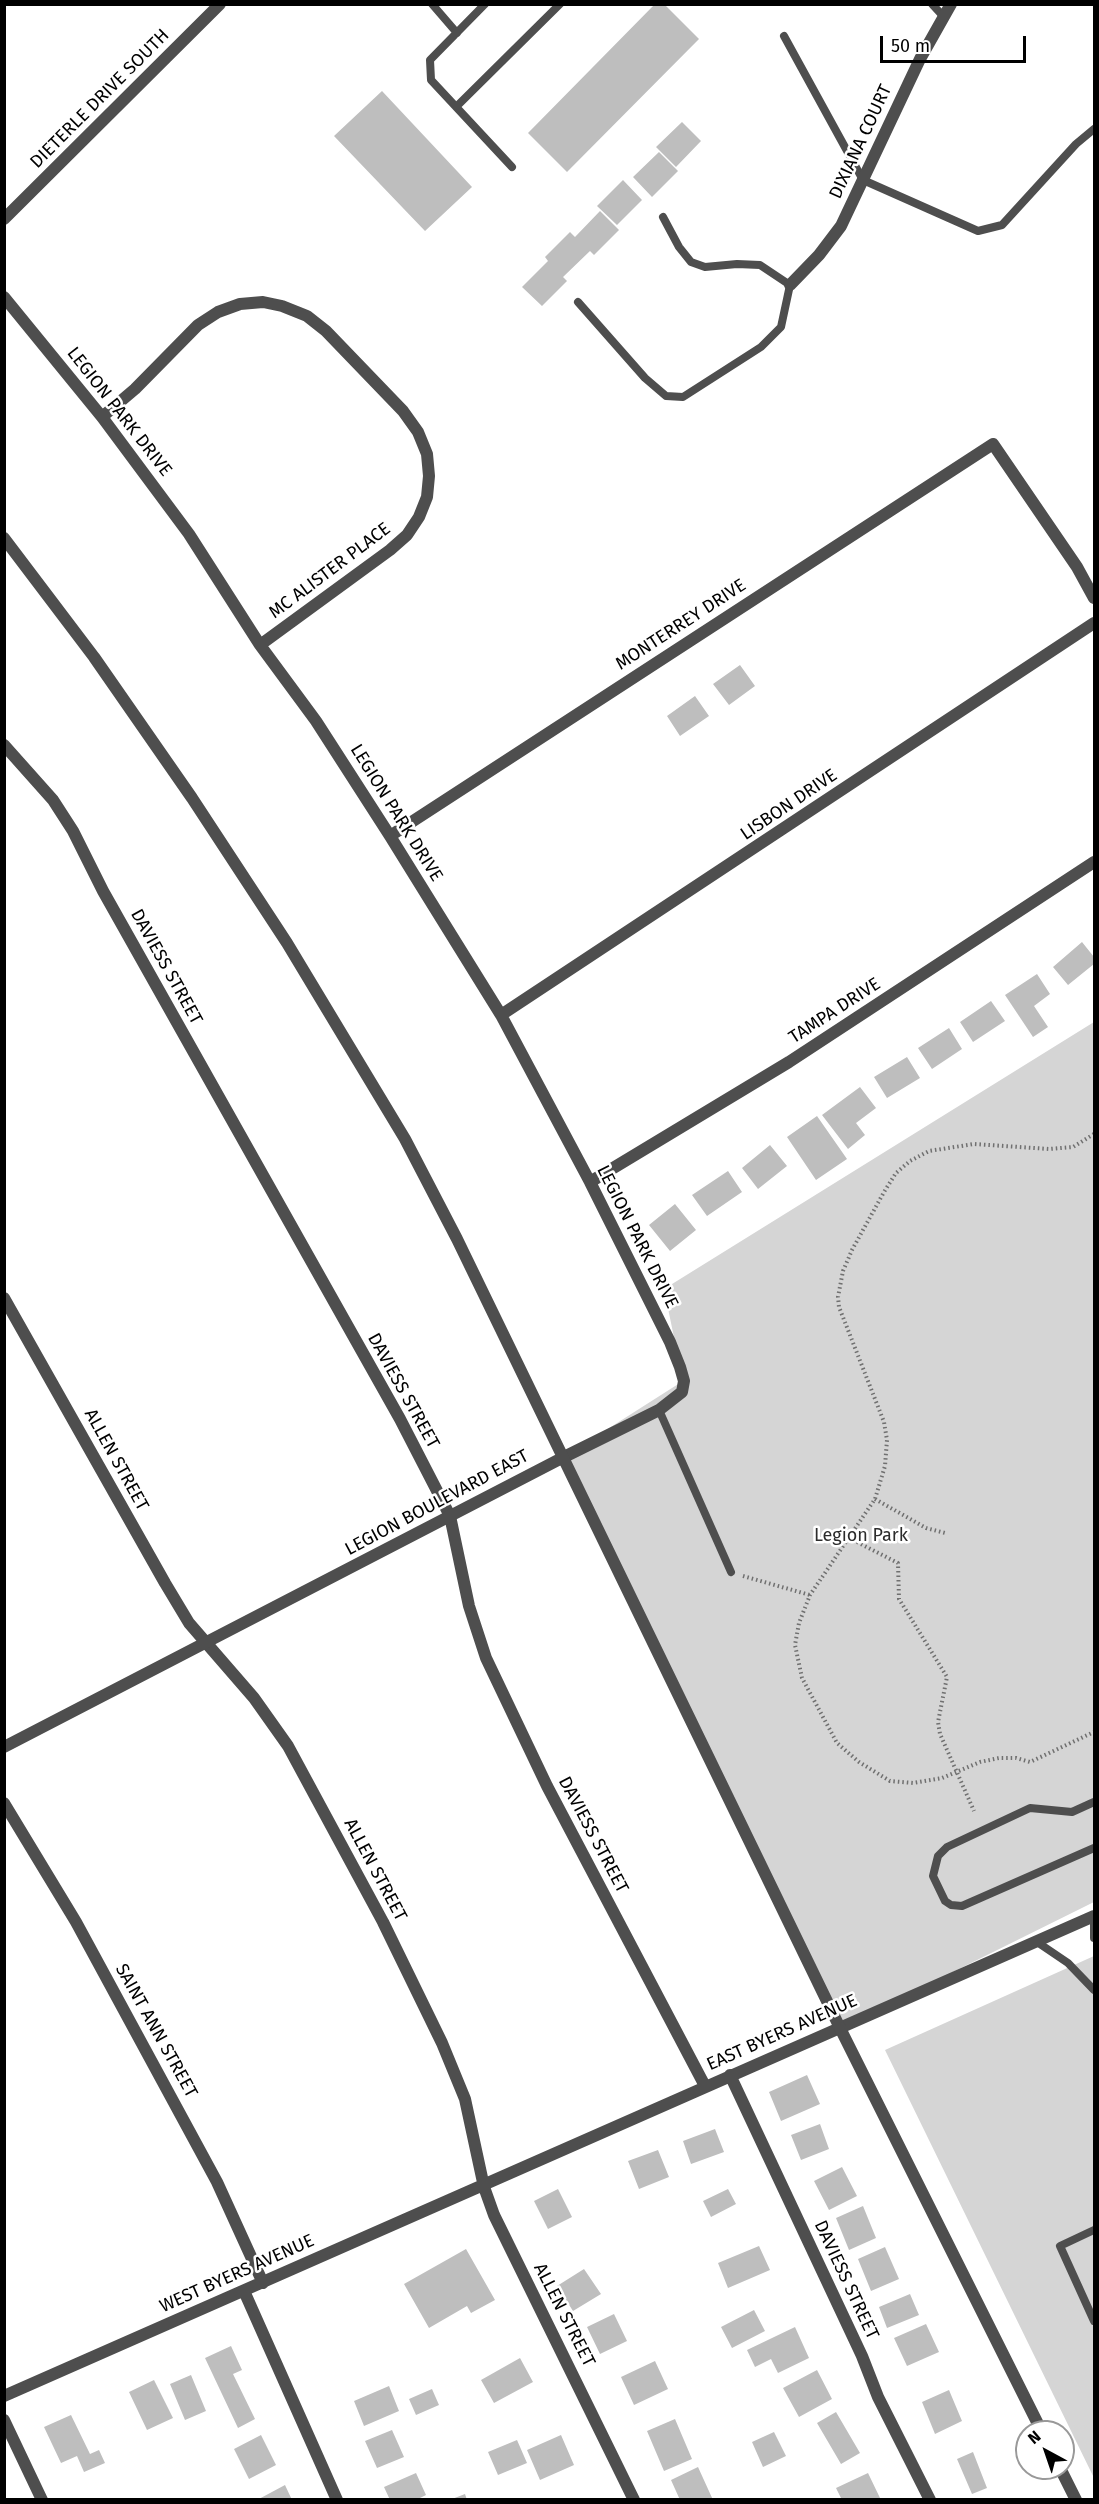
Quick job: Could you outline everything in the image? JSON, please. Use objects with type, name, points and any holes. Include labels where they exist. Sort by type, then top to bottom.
[{"type":"street","name":"DIETERLE DRIVE SOUTH","points":[[4,219],[220,4]]},
{"type":"street","name":"DIXIANA COURT","points":[[790,285],[819,255],[841,226],[921,59],[951,4]]},
{"type":"street","name":"LEGION PARK DRIVE","points":[[4,297],[102,417],[189,534],[260,645],[316,721],[501,1015],[590,1182],[670,1342],[684,1382],[682,1392]]},
{"type":"street","name":"MC ALISTER PLACE","points":[[102,417],[135,389],[198,325],[218,312],[240,304],[263,302],[282,306],[306,316],[326,331],[403,411],[418,432],[427,454],[429,476],[427,497],[420,517],[407,535],[260,645]]},
{"type":"street","name":"MONTERREY DRIVE","points":[[390,836],[993,444],[1077,567],[1095,598]]},
{"type":"street","points":[[4,538],[94,657],[192,798],[347,1041],[405,1140],[457,1239],[840,2028],[1036,2420]]},
{"type":"street","name":"LISBON DRIVE","points":[[501,1015],[705,883],[1095,623]]},
{"type":"street","name":"DAVIESS STREET","points":[[4,745],[52,800],[73,831],[103,891],[400,1419],[450,1516],[469,1606],[486,1658],[547,1786],[705,2086]]},
{"type":"street","name":"TAMPA DRIVE","points":[[590,1182],[789,1062],[1095,862]]},
{"type":"street","name":"ALLEN STREET","points":[[4,1298],[189,1623],[254,1698],[288,1746],[383,1922],[442,2043],[465,2099],[484,2187],[494,2215],[634,2499]]},
{"type":"street","name":"LEGION BOULEVARD EAST","points":[[4,1747],[562,1458],[660,1410],[682,1392]]},
{"type":"street","name":"SAINT ANN STREET","points":[[4,1803],[76,1922],[217,2182],[263,2283]]},
{"type":"street","name":"EAST BYERS AVENUE","points":[[484,2187],[705,2086],[1094,1916]]},
{"type":"street","name":"DAVIESS STREET","points":[[730,2075],[878,2397],[930,2499]]},
{"type":"street","name":"WEST BYERS AVENUE","points":[[4,2396],[484,2187]]},
{"type":"street","points":[[244,2291],[337,2499]]},
{"type":"street","points":[[4,2420],[42,2499]]},
{"type":"street","points":[[1066,2480],[1076,2499]]},
{"type":"lane","points":[[432,4],[457,33]]},
{"type":"lane","points":[[485,4],[430,60],[431,80],[512,166]]},
{"type":"lane","points":[[456,107],[560,4]]},
{"type":"lane","points":[[932,4],[944,18]]},
{"type":"lane","points":[[784,36],[863,180],[978,231],[1002,225],[1076,144],[1095,129]]},
{"type":"lane","points":[[578,302],[645,378],[666,396],[683,397],[760,347],[781,327],[790,285],[760,266],[737,264],[705,267],[691,262],[679,247],[663,217]]},
{"type":"lane","points":[[660,1410],[731,1572]]},
{"type":"lane","points":[[1095,1802],[1072,1812],[1029,1809],[947,1847],[938,1856],[933,1876],[945,1901],[951,1905],[962,1906],[1095,1848]]},
{"type":"lane","points":[[1094,1916],[1095,1938]]},
{"type":"lane","points":[[1037,1942],[1068,1963],[1095,1990]]},
{"type":"lane","points":[[1095,2230],[1060,2246],[1095,2321]]},
{"type":"path","points":[[1095,1134],[1073,1147],[1038,1149],[974,1144],[929,1151],[910,1161],[896,1173],[884,1192],[852,1250],[843,1271],[838,1297],[839,1307],[884,1422],[887,1440],[885,1466],[875,1499],[810,1595],[799,1623],[795,1644],[797,1660],[816,1706],[837,1743],[859,1762],[890,1781],[913,1783],[942,1778],[955,1771],[999,1758],[1016,1758],[1030,1762],[1095,1732]]},
{"type":"path","points":[[875,1499],[926,1528],[945,1533]]},
{"type":"path","points":[[849,1538],[898,1563],[899,1599],[947,1677],[938,1722],[940,1734],[974,1811]]},
{"type":"path","points":[[731,1572],[810,1595]]},
{"type":"green space","name":"Legion Park","points":[[1094,1022],[1094,1902],[840,2028],[562,1458],[683,1381],[664,1289]]},
{"type":"green space","points":[[1094,1956],[1094,2478],[1075,2439],[1075,2420],[1066,2420],[885,2050]]},
{"type":"building","points":[[655,4],[664,4],[699,39],[567,172],[528,133]]},
{"type":"building","points":[[382,91],[472,187],[425,231],[334,136]]},
{"type":"building","points":[[682,122],[701,141],[676,167],[656,147]]},
{"type":"building","points":[[659,152],[678,171],[652,197],[633,177]]},
{"type":"building","points":[[623,180],[642,200],[617,225],[597,206]]},
{"type":"building","points":[[600,211],[619,230],[594,255],[590,251],[563,277],[567,281],[542,306],[522,287],[548,261],[545,257],[570,232],[575,237]]},
{"type":"building","points":[[740,665],[755,686],[729,705],[713,684]]},
{"type":"building","points":[[695,696],[709,716],[680,736],[667,716]]},
{"type":"building","points":[[1082,942],[1094,957],[1094,964],[1068,985],[1053,967]]},
{"type":"building","points":[[1037,974],[1050,994],[1034,1006],[1048,1027],[1033,1037],[1005,995]]},
{"type":"building","points":[[991,1001],[1005,1021],[973,1042],[960,1022]]},
{"type":"building","points":[[949,1028],[962,1049],[932,1069],[918,1048]]},
{"type":"building","points":[[907,1057],[920,1078],[887,1098],[874,1077]]},
{"type":"building","points":[[860,1087],[876,1108],[856,1123],[865,1135],[848,1149],[822,1115]]},
{"type":"building","points":[[817,1116],[847,1159],[816,1180],[787,1137]]},
{"type":"building","points":[[770,1145],[787,1166],[758,1189],[742,1168]]},
{"type":"building","points":[[728,1171],[742,1192],[707,1216],[692,1195]]},
{"type":"building","points":[[675,1204],[696,1230],[670,1251],[649,1225]]},
{"type":"building","points":[[807,2075],[820,2104],[781,2121],[769,2092]]},
{"type":"building","points":[[820,2124],[829,2149],[801,2160],[791,2135]]},
{"type":"building","points":[[715,2129],[724,2152],[691,2164],[683,2141]]},
{"type":"building","points":[[658,2150],[669,2177],[639,2189],[628,2161]]},
{"type":"building","points":[[842,2167],[857,2196],[829,2210],[814,2181]]},
{"type":"building","points":[[558,2189],[572,2217],[548,2229],[534,2201]]},
{"type":"building","points":[[728,2189],[736,2204],[711,2217],[703,2201]]},
{"type":"building","points":[[863,2206],[876,2238],[849,2250],[836,2218]]},
{"type":"building","points":[[759,2246],[770,2270],[728,2288],[718,2263]]},
{"type":"building","points":[[885,2247],[899,2279],[871,2291],[858,2259]]},
{"type":"building","points":[[466,2249],[495,2300],[471,2313],[467,2306],[429,2328],[404,2284]]},
{"type":"building","points":[[584,2269],[601,2294],[573,2311],[557,2286]]},
{"type":"building","points":[[910,2294],[919,2315],[887,2328],[879,2307]]},
{"type":"building","points":[[754,2310],[765,2331],[732,2348],[721,2327]]},
{"type":"building","points":[[614,2314],[627,2341],[600,2354],[587,2327]]},
{"type":"building","points":[[926,2324],[939,2352],[907,2366],[894,2338]]},
{"type":"building","points":[[795,2327],[809,2358],[778,2373],[771,2359],[755,2367],[747,2350]]},
{"type":"building","points":[[231,2346],[242,2370],[233,2374],[255,2419],[238,2428],[205,2358]]},
{"type":"building","points":[[520,2358],[533,2382],[494,2403],[481,2380]]},
{"type":"building","points":[[655,2361],[668,2389],[634,2405],[621,2377]]},
{"type":"building","points":[[817,2370],[832,2399],[799,2417],[783,2388]]},
{"type":"building","points":[[191,2375],[206,2411],[185,2420],[170,2384]]},
{"type":"building","points":[[154,2380],[173,2418],[147,2430],[129,2392]]},
{"type":"building","points":[[389,2386],[399,2411],[364,2426],[354,2401]]},
{"type":"building","points":[[432,2389],[439,2405],[416,2415],[409,2399]]},
{"type":"building","points":[[949,2390],[962,2421],[935,2434],[922,2402]]},
{"type":"building","points":[[836,2412],[860,2453],[841,2464],[817,2423]]},
{"type":"building","points":[[71,2415],[90,2454],[99,2450],[105,2463],[84,2472],[77,2456],[61,2463],[44,2427]]},
{"type":"building","points":[[675,2419],[692,2459],[664,2471],[647,2431]]},
{"type":"building","points":[[392,2430],[404,2457],[377,2468],[365,2441]]},
{"type":"building","points":[[774,2432],[786,2456],[763,2467],[752,2442]]},
{"type":"building","points":[[261,2435],[276,2465],[249,2479],[234,2449]]},
{"type":"building","points":[[561,2435],[574,2465],[540,2480],[527,2450]]},
{"type":"building","points":[[517,2440],[527,2463],[498,2475],[488,2452]]},
{"type":"building","points":[[973,2452],[987,2488],[972,2494],[957,2459]]},
{"type":"building","points":[[698,2467],[713,2500],[680,2500],[671,2480]]},
{"type":"building","points":[[416,2473],[426,2495],[416,2500],[390,2500],[384,2487]]},
{"type":"building","points":[[868,2473],[880,2498],[842,2500],[836,2488]]},
{"type":"building","points":[[285,2485],[292,2500],[257,2500]]},
{"type":"building","points":[[465,2494],[467,2500],[452,2500],[452,2499]]}]
